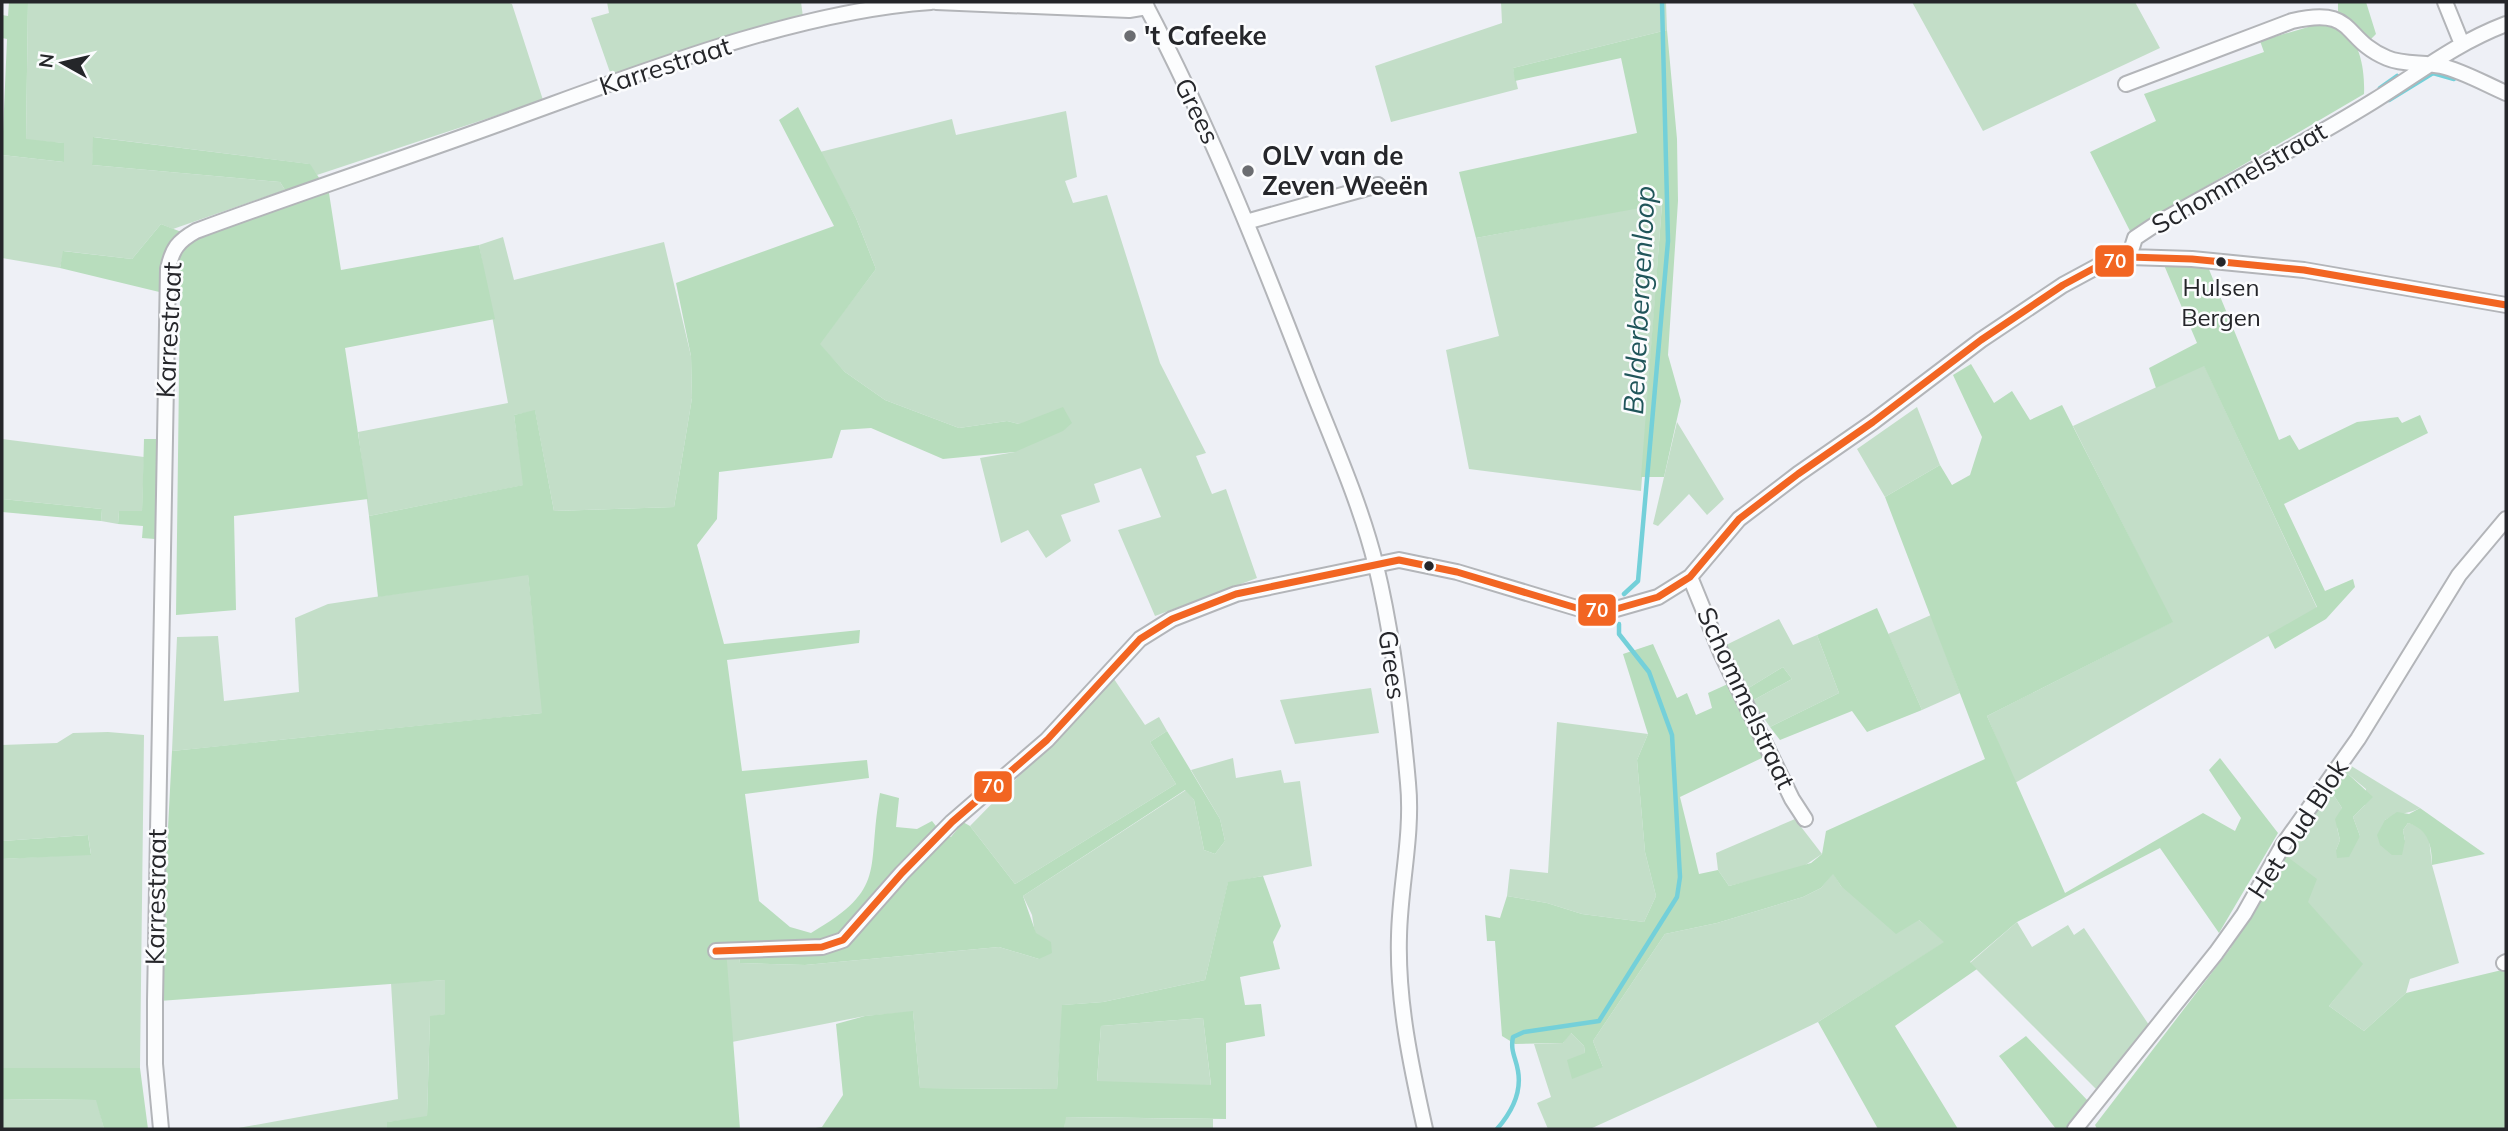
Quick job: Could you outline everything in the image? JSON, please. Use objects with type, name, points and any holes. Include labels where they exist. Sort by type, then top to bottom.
[{"type":"street","name":"Karrestraat","points":[[162,1129],[155,1064],[155,1001],[163,494],[171,252],[181,239],[195,231],[595,89],[760,36],[882,6],[934,2],[1085,5],[1129,10],[1145,4]]},
{"type":"street","points":[[2445,2],[2462,44]]},
{"type":"street","name":"Grees","points":[[1145,4],[1215,145],[1247,222],[1346,477],[1376,564],[1408,785],[1409,822],[1401,898],[1399,968],[1407,1039],[1425,1129]]},
{"type":"street","points":[[2126,83],[2292,21],[2318,15],[2343,22],[2370,48],[2388,58],[2453,69],[2506,93]]},
{"type":"street","name":"Schommelstraat","points":[[716,951],[822,947],[843,940],[857,928],[874,901],[927,847],[1047,740],[1134,645],[1157,627],[1236,594],[1376,564],[1413,561],[1580,609],[1609,611],[1658,597],[1690,577],[1739,519],[1981,340],[2063,285],[2100,265],[2129,257],[2136,239],[2152,226],[2371,102],[2427,63],[2506,24]]},
{"type":"street","points":[[1247,222],[1378,185]]},
{"type":"street","points":[[2129,257],[2192,258],[2304,270],[2506,304]]},
{"type":"street","name":"Het Oud Blok","points":[[2074,1129],[2230,933],[2283,845],[2357,739],[2411,647],[2459,575],[2506,519]]},
{"type":"street","name":"Schommelstraat","points":[[1690,577],[1721,653],[1792,799],[1805,819]]},
{"type":"green space","points":[[9,2],[28,2],[26,139],[64,143],[64,162],[2,155],[7,39],[2,38],[2,15],[8,16]]},
{"type":"green space","points":[[28,2],[507,2],[512,4],[543,100],[317,175],[309,164],[94,137],[92,165],[280,182],[285,190],[173,229],[161,224],[132,259],[64,251],[60,268],[2,258],[2,155],[64,162],[63,143],[26,140]]},
{"type":"green space","points":[[607,2],[801,2],[803,17],[612,78],[591,18],[609,13]]},
{"type":"green space","points":[[1501,2],[1666,2],[1667,30],[1513,68],[1518,89],[1391,122],[1375,66],[1502,23]]},
{"type":"green space","points":[[1912,2],[2135,2],[2160,48],[1983,131]]},
{"type":"green space","points":[[2338,2],[2366,2],[2376,34],[2369,41],[2338,12]]},
{"type":"green space","points":[[2322,23],[2339,26],[2357,47],[2364,76],[2364,94],[2130,231],[2090,152],[2156,121],[2144,94],[2264,52],[2260,41]]},
{"type":"green space","points":[[1667,30],[1677,139],[1678,201],[1668,355],[1681,401],[1664,477],[1641,477],[1662,204],[1476,238],[1459,172],[1637,133],[1621,58],[1515,81],[1513,68]]},
{"type":"green space","points":[[798,107],[856,218],[876,269],[820,344],[845,372],[885,400],[959,428],[1007,421],[1019,424],[1063,407],[1072,423],[1063,431],[1015,452],[943,459],[871,428],[841,430],[832,458],[719,472],[717,519],[697,545],[724,644],[860,630],[859,643],[727,660],[742,771],[867,760],[869,778],[745,794],[759,901],[790,927],[811,933],[853,903],[870,875],[880,793],[899,798],[896,827],[917,829],[932,821],[943,835],[951,837],[963,822],[970,826],[1015,884],[1176,784],[1150,742],[1167,731],[1220,819],[1225,841],[1215,854],[1204,850],[1194,800],[1185,790],[1023,896],[1036,933],[1051,942],[1052,953],[1039,959],[999,947],[805,965],[740,963],[738,950],[726,949],[740,1129],[387,1129],[387,1122],[427,1116],[430,1016],[445,1014],[445,980],[159,1001],[172,751],[542,713],[528,575],[378,597],[369,516],[523,485],[514,415],[535,410],[554,511],[674,507],[692,398],[691,356],[676,283],[834,226],[779,120]]},
{"type":"green space","points":[[1066,111],[1077,177],[1065,181],[1073,203],[1107,195],[1160,363],[1206,453],[1196,456],[1212,494],[1226,489],[1257,578],[1155,616],[1118,530],[1161,517],[1141,468],[1094,484],[1100,502],[1061,515],[1071,541],[1046,558],[1028,530],[1001,543],[980,458],[1015,452],[1019,424],[1007,421],[959,428],[885,400],[845,372],[819,344],[876,269],[856,218],[820,152],[952,119],[956,135]]},
{"type":"green space","points":[[93,137],[310,164],[329,193],[341,270],[479,245],[495,319],[345,348],[368,499],[234,516],[236,610],[176,615],[180,297],[60,268],[63,251],[132,259],[161,224],[194,237],[292,201],[280,182],[92,165]]},
{"type":"green space","points":[[1662,203],[1641,491],[1469,469],[1446,350],[1499,336],[1476,238]]},
{"type":"green space","points":[[503,237],[514,280],[664,242],[691,356],[692,398],[674,507],[554,511],[535,411],[514,415],[524,485],[369,516],[358,432],[508,403],[479,245]]},
{"type":"green space","points":[[2164,265],[2208,267],[2279,440],[2290,435],[2299,450],[2357,422],[2398,417],[2402,423],[2420,415],[2428,433],[2284,504],[2325,591],[2353,579],[2355,587],[2326,619],[2275,649],[2268,635],[2317,607],[2204,366],[2156,388],[2149,368],[2197,343]]},
{"type":"green space","points":[[1971,364],[1994,403],[2012,391],[2030,420],[2062,405],[2173,622],[1987,716],[2065,893],[2203,813],[2235,831],[2241,818],[2209,770],[2220,758],[2278,833],[2219,933],[2160,848],[2017,922],[1970,962],[1977,969],[1895,1026],[1958,1129],[1878,1129],[1818,1022],[1944,942],[1919,920],[1896,934],[1841,886],[1833,874],[1821,888],[1803,897],[1717,923],[1665,934],[1593,1041],[1603,1067],[1572,1079],[1567,1060],[1585,1053],[1584,1046],[1571,1033],[1563,1043],[1515,1044],[1502,1036],[1495,941],[1487,941],[1485,915],[1500,918],[1507,896],[1547,903],[1582,914],[1644,922],[1656,896],[1645,852],[1637,760],[1648,734],[1623,654],[1653,644],[1677,698],[1687,693],[1696,715],[1712,708],[1708,693],[1730,683],[1766,756],[1680,797],[1699,874],[1718,870],[1729,886],[1811,863],[1822,854],[1826,831],[1985,759],[1885,497],[1940,465],[1952,485],[1970,475],[1982,437],[1953,375]]},
{"type":"green space","points":[[2204,365],[2317,608],[2015,783],[1987,716],[2172,622],[2073,426]]},
{"type":"green space","points":[[1917,407],[1940,465],[1885,497],[1857,449]]},
{"type":"green space","points":[[1677,422],[1724,499],[1707,515],[1689,494],[1658,526],[1653,524]]},
{"type":"green space","points":[[2,439],[144,457],[142,512],[119,511],[118,524],[101,521],[102,509],[2,499]]},
{"type":"green space","points":[[144,439],[158,439],[155,539],[142,538],[143,526],[118,524],[119,511],[142,511]]},
{"type":"green space","points":[[2,499],[102,509],[101,521],[2,512]]},
{"type":"green space","points":[[528,574],[543,713],[172,751],[177,637],[218,636],[224,701],[299,692],[295,618],[328,604]]},
{"type":"green space","points":[[1877,608],[1922,710],[1867,732],[1852,711],[1780,740],[1770,727],[1839,693],[1817,635]]},
{"type":"green space","points":[[1931,615],[1960,693],[1922,710],[1888,634]]},
{"type":"green space","points":[[1779,619],[1793,645],[1817,635],[1839,693],[1770,727],[1752,701],[1792,679],[1783,667],[1747,689],[1726,645]]},
{"type":"green space","points":[[1783,667],[1792,679],[1752,701],[1747,689]]},
{"type":"green space","points":[[1114,679],[1145,725],[1159,717],[1167,731],[1150,742],[1176,784],[1015,884],[970,826]]},
{"type":"green space","points":[[1371,688],[1379,733],[1295,744],[1280,700]]},
{"type":"green space","points":[[1557,722],[1648,734],[1637,760],[1645,852],[1656,896],[1644,922],[1582,914],[1547,903],[1507,896],[1510,869],[1548,873]]},
{"type":"green space","points":[[73,733],[144,735],[140,1068],[2,1068],[2,859],[91,854],[88,835],[2,841],[2,745],[57,743]]},
{"type":"green space","points":[[1233,758],[1236,778],[1281,770],[1284,783],[1300,781],[1312,866],[1228,883],[1205,980],[1103,1002],[1063,1005],[1057,1089],[920,1088],[913,1012],[865,1016],[732,1042],[725,949],[738,949],[740,963],[805,965],[999,947],[1039,959],[1032,915],[1023,896],[1186,790],[1194,800],[1204,850],[1215,854],[1225,841],[1220,819],[1191,770]]},
{"type":"green space","points":[[2348,764],[2420,808],[2385,820],[2405,841],[2403,830],[2408,823],[2419,826],[2429,839],[2432,865],[2459,963],[2410,979],[2406,993],[2364,1031],[2329,1006],[2362,964],[2307,902],[2285,855],[2331,791],[2342,808],[2337,828],[2340,840],[2336,850],[2360,836],[2353,817],[2365,805],[2366,789],[2348,774],[2340,777]]},
{"type":"green space","points":[[2348,774],[2373,797],[2353,817],[2360,836],[2349,857],[2337,858],[2336,850],[2340,840],[2335,819],[2342,808],[2331,791],[2340,777]]},
{"type":"green space","points":[[2420,808],[2485,854],[2432,865],[2428,839],[2420,829],[2408,823],[2403,830],[2405,841],[2402,855],[2392,855],[2380,845],[2377,835],[2385,820],[2397,812],[2409,814]]},
{"type":"green space","points":[[1795,819],[1822,854],[1801,868],[1729,886],[1718,870],[1716,853]]},
{"type":"green space","points":[[88,835],[91,855],[2,859],[2,841]]},
{"type":"green space","points":[[2285,855],[2317,879],[2308,902],[2363,964],[2329,1006],[2364,1031],[2406,993],[2506,969],[2506,1129],[2097,1129],[2095,1125],[2230,949]]},
{"type":"green space","points":[[1833,873],[1841,886],[1919,920],[1945,942],[1818,1022],[1693,1082],[1590,1129],[1548,1129],[1537,1103],[1551,1097],[1534,1044],[1563,1043],[1570,1032],[1584,1046],[1585,1053],[1603,1067],[1593,1041],[1665,934],[1717,923],[1803,897],[1821,888]]},
{"type":"green space","points":[[1263,876],[1281,926],[1273,942],[1280,969],[1240,977],[1245,1005],[1261,1004],[1265,1036],[1226,1043],[1226,1119],[1066,1117],[1064,1129],[809,1129],[822,1127],[843,1095],[836,1024],[865,1016],[913,1011],[920,1088],[1057,1089],[1062,1005],[1103,1002],[1205,980],[1228,882]],"holes":[[[1203,1018],[1211,1085],[1097,1081],[1101,1026]]]},
{"type":"green space","points":[[2017,922],[2032,947],[2068,925],[2074,935],[2084,928],[2149,1025],[2097,1090],[1970,963]]},
{"type":"green space","points":[[445,980],[445,1014],[430,1017],[427,1117],[388,1122],[387,1129],[233,1129],[398,1099],[391,983]]},
{"type":"green space","points":[[1203,1018],[1211,1086],[1097,1082],[1101,1026]]},
{"type":"green space","points":[[2026,1036],[2089,1102],[2065,1129],[2056,1129],[1999,1056]]},
{"type":"green space","points":[[2,1068],[140,1068],[148,1129],[104,1129],[96,1100],[2,1099]]},
{"type":"green space","points":[[2,1099],[97,1100],[104,1129],[2,1129]]},
{"type":"green space","points":[[1065,1117],[1213,1119],[1213,1129],[1064,1129]]},
{"type":"waterway","name":"Belderbergenloop","points":[[1624,594],[1638,581],[1668,241],[1662,2]]},
{"type":"waterway","points":[[2389,100],[2433,73],[2454,79]]},
{"type":"waterway","points":[[2380,88],[2397,76]]},
{"type":"waterway","name":"Belderbergenloop","points":[[1497,1129],[1517,1095],[1519,1079],[1512,1046],[1513,1037],[1524,1032],[1599,1021],[1677,897],[1680,877],[1672,735],[1649,672],[1619,634],[1619,624]]},
{"type":"transit line","name":"70","points":[[716,951],[822,947],[843,940],[902,873],[952,822],[1047,740],[1140,639],[1172,619],[1236,594],[1399,560],[1457,572],[1580,609],[1609,611],[1658,597],[1690,577],[1739,519],[1798,474],[1873,422],[1981,340],[2063,285],[2100,265],[2129,257],[2192,259],[2304,270],[2506,305]]},
{"type":"place","name":"'t Cafeeke","points":[[1130,36]]},
{"type":"place","name":"OLV van de Zeven Weeën","points":[[1248,171]]},
{"type":"place","name":"Hulsen Bergen","points":[[2221,262]]}]
